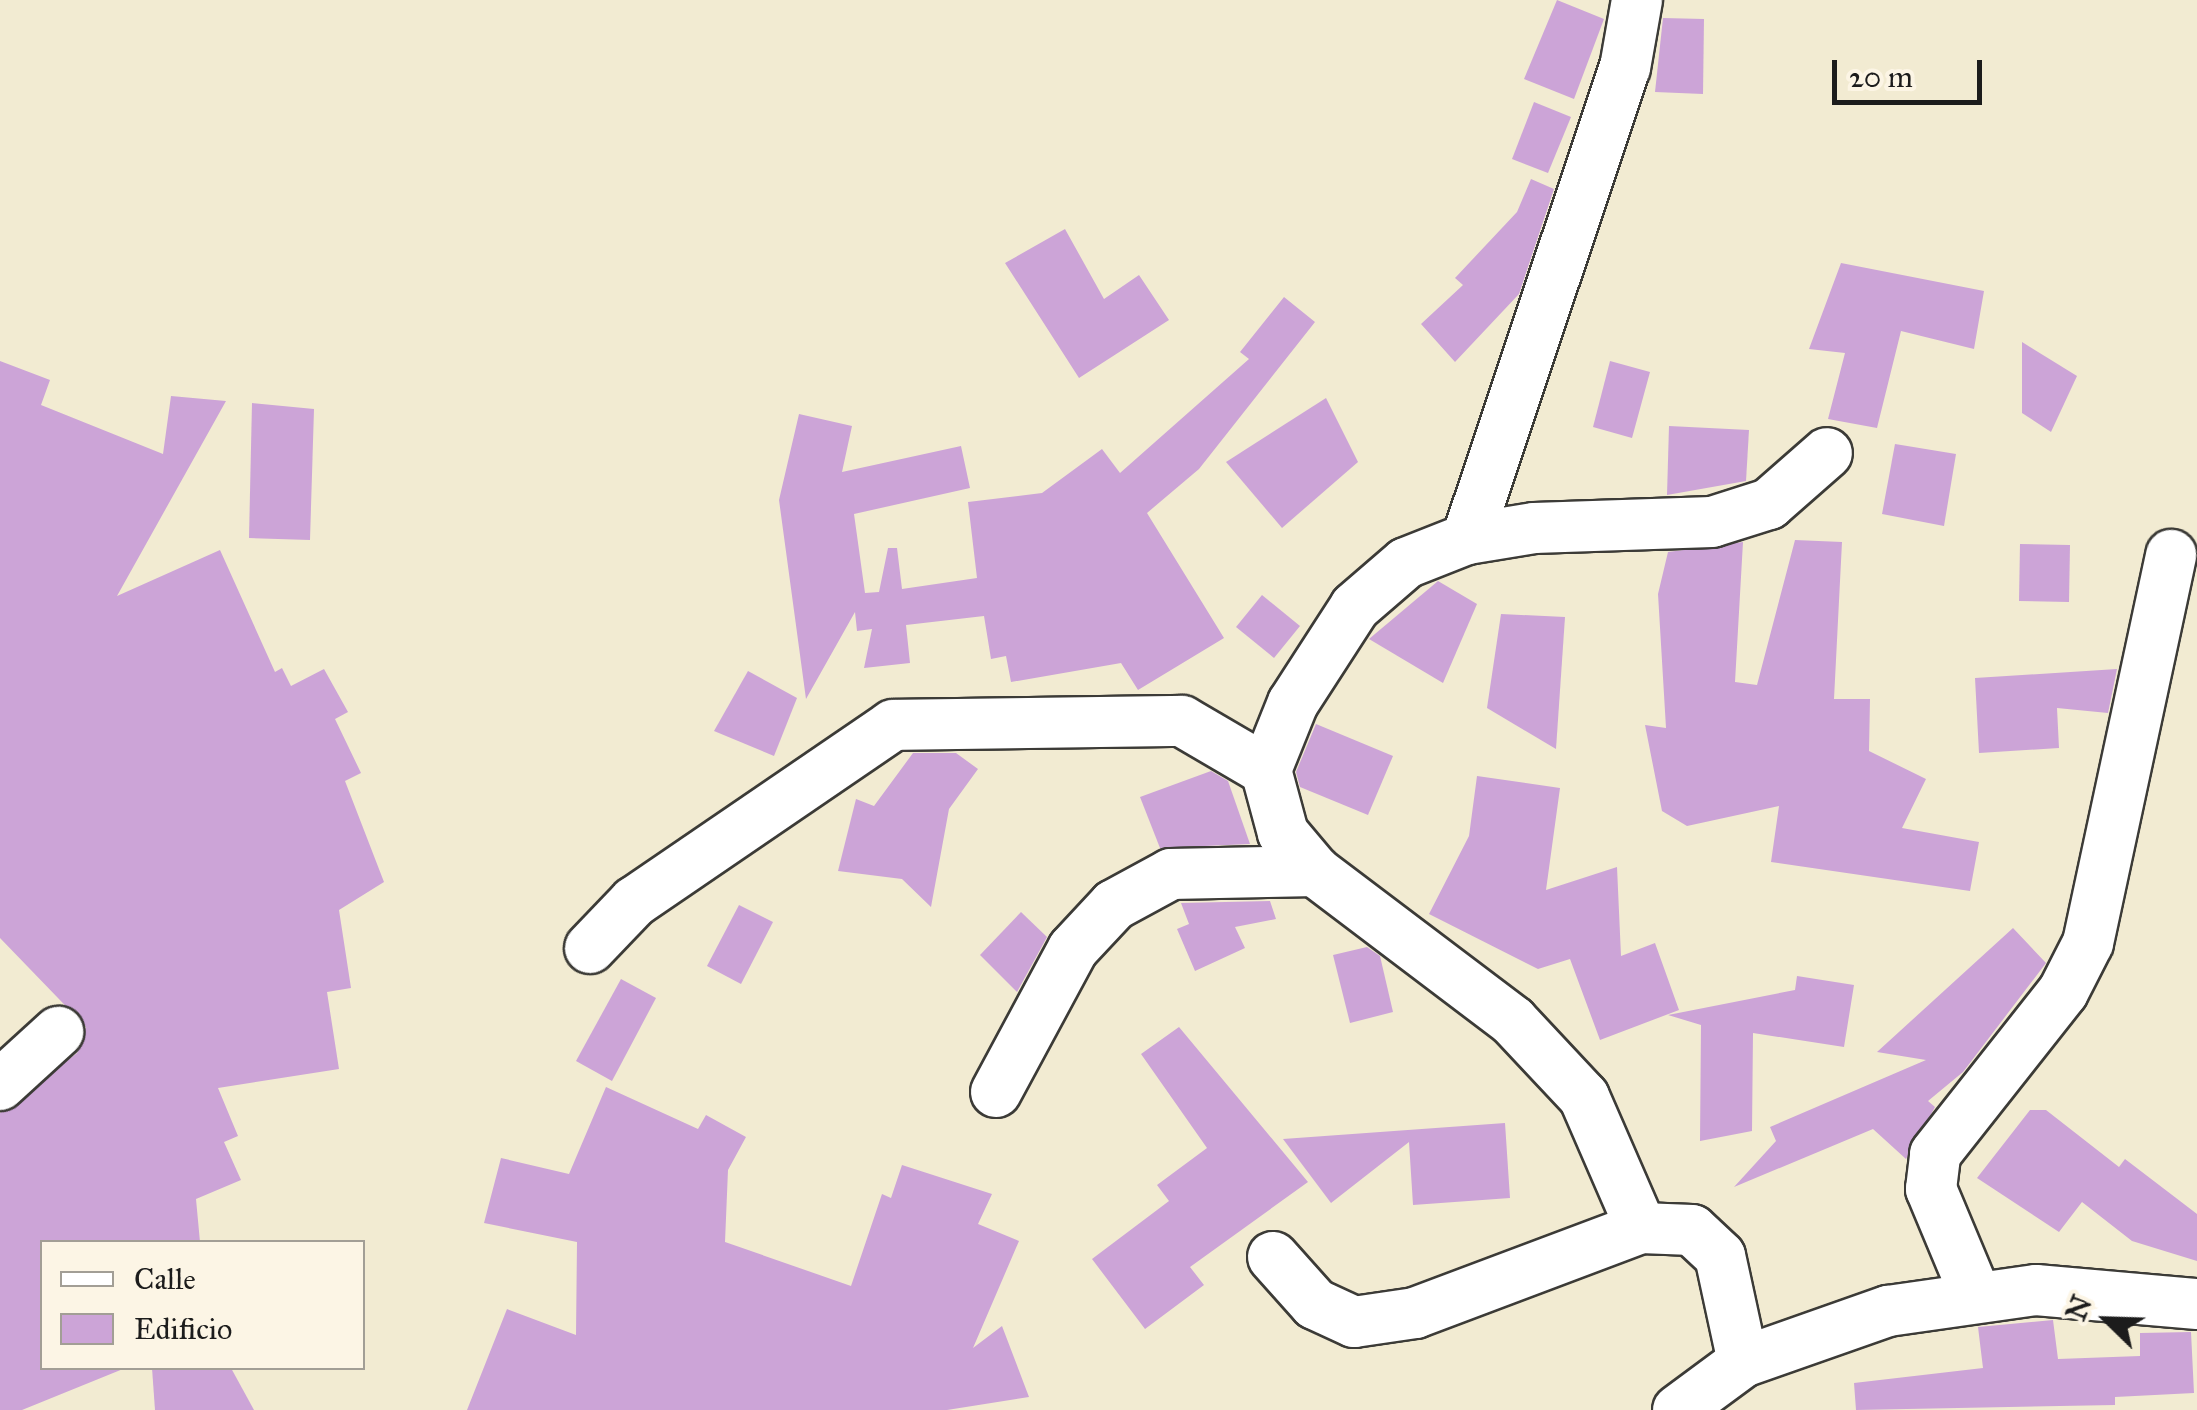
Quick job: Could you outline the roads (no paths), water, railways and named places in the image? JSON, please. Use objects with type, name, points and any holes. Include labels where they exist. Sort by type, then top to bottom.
[{"type":"street","points":[[1468,538],[1626,68],[1638,0]]},
{"type":"street","points":[[1641,1228],[1584,1097],[1513,1021],[1315,872],[1282,833],[1266,770],[1292,703],[1355,606],[1406,563],[1468,538],[1712,522],[1769,504],[1826,453]]},
{"type":"street","points":[[1974,1294],[1931,1189],[1935,1154],[2063,992],[2088,943],[2172,555]]},
{"type":"street","points":[[590,948],[634,902],[893,726],[1182,720],[1266,770]]},
{"type":"street","points":[[996,1092],[1073,949],[1114,905],[1171,874],[1315,872]]},
{"type":"street","points":[[1273,1257],[1315,1304],[1354,1322],[1415,1313],[1641,1228],[1692,1230],[1720,1256],[1743,1362]]},
{"type":"street","points":[[1678,1410],[1743,1362],[1888,1311],[1974,1294],[2036,1290],[2197,1304]]}]
